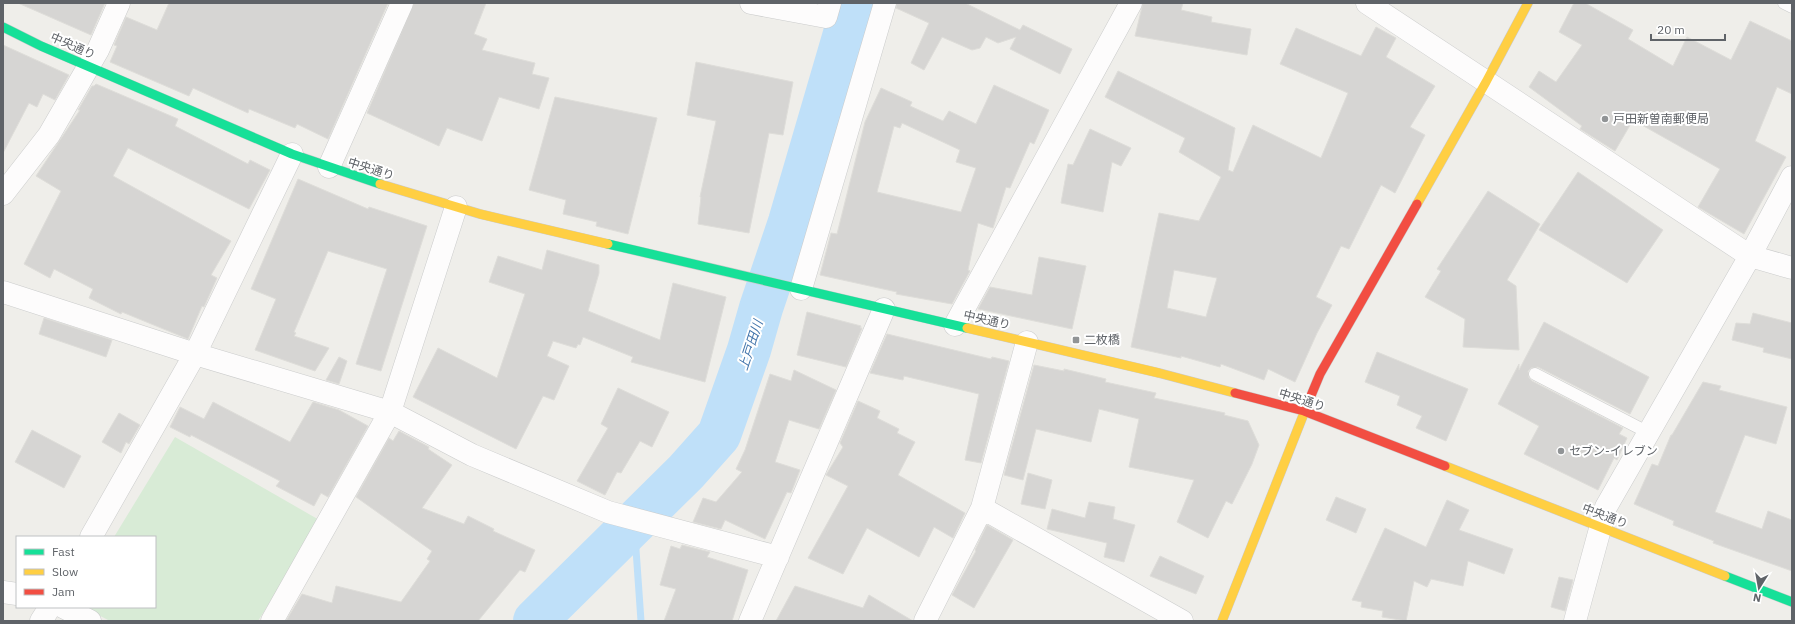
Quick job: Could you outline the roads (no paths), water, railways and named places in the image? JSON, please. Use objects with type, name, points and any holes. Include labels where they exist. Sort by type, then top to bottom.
[{"type":"street","points":[[3,193],[49,135],[89,66],[119,3]]},
{"type":"street","points":[[330,167],[402,3]]},
{"type":"street","points":[[751,3],[828,10]]},
{"type":"street","points":[[793,287],[885,3]]},
{"type":"street","points":[[955,325],[1132,3]]},
{"type":"street","points":[[1367,3],[1750,256],[1792,268]]},
{"type":"street","points":[[1222,621],[1304,411],[1320,374],[1486,82],[1528,3]]},
{"type":"street","name":"中央通り","points":[[3,27],[292,154],[456,208],[1159,373],[1304,411],[1792,602]]},
{"type":"street","points":[[92,536],[195,354],[292,154]]},
{"type":"street","points":[[1576,621],[1606,507],[1750,256],[1792,177]]},
{"type":"street","points":[[272,621],[390,412],[456,208]]},
{"type":"street","points":[[3,292],[195,354],[390,412],[472,455],[618,515],[778,557]]},
{"type":"street","points":[[750,621],[884,309]]},
{"type":"street","points":[[925,621],[982,508],[1027,342]]},
{"type":"street","points":[[982,508],[1182,621]]},
{"type":"street","points":[[3,592],[16,594]]},
{"type":"street","points":[[40,621],[49,608]]},
{"type":"street","points":[[65,608],[90,621]]},
{"type":"lane","points":[[1784,3],[1792,6]]},
{"type":"lane","points":[[1535,374],[1649,433]]},
{"type":"waterway","name":"上戸田川","points":[[535,621],[686,472],[719,435],[749,350],[761,308],[790,222],[854,3]]},
{"type":"waterway","points":[[634,521],[641,621]]},
{"type":"place","name":"戸田新曽南郵便局","points":[[1605,119]]},
{"type":"place","name":"二枚橋","points":[[1076,340]]},
{"type":"place","name":"セブン-イレブン","points":[[1561,451]]}]
